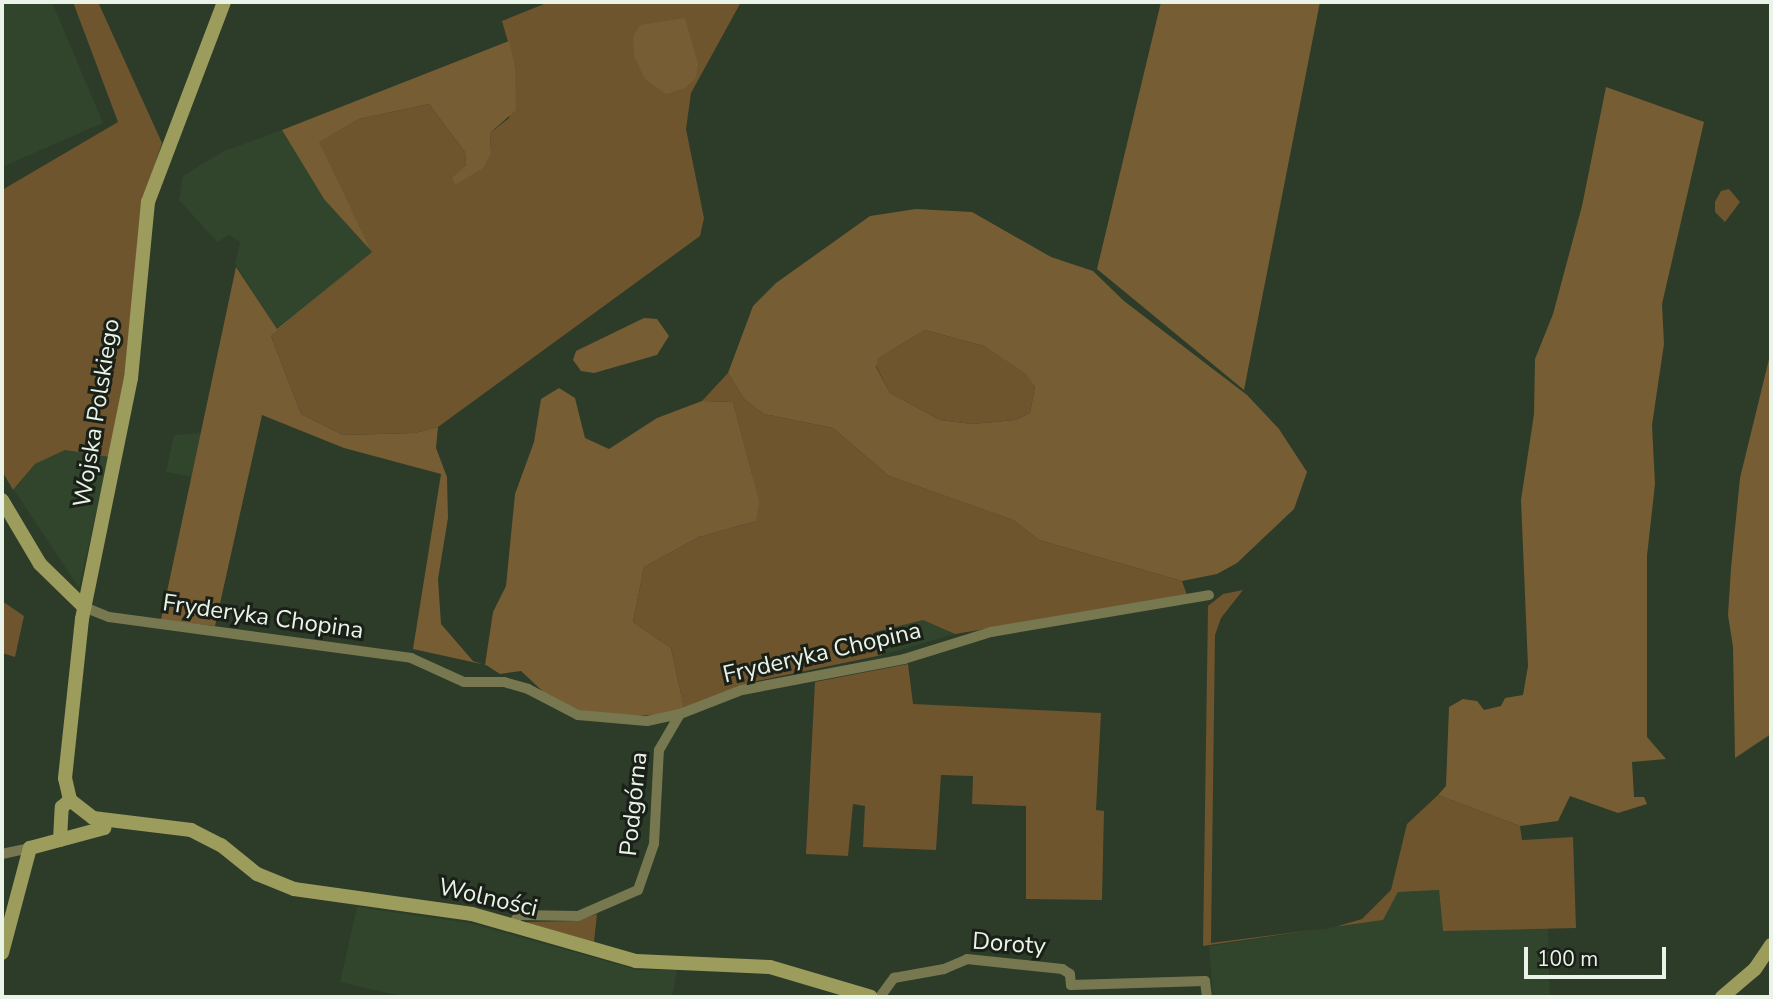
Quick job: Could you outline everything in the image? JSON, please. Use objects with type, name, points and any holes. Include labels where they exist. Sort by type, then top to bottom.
[{"type":"street","name":"Wojska Polskiego","points":[[60,840],[62,807],[70,800],[65,778],[84,607],[131,378],[148,202],[224,2]]},
{"type":"street","points":[[2,500],[40,564],[84,607]]},
{"type":"street","name":"Fryderyka Chopina","points":[[84,607],[108,617],[411,658],[464,682],[504,682],[528,689],[578,716],[606,721],[680,714],[742,690],[904,659],[991,632],[1209,595]]},
{"type":"street","name":"Podgórna","points":[[512,925],[519,915],[578,916],[638,890],[654,844],[659,750],[680,714]]},
{"type":"street","name":"Wolności","points":[[70,800],[79,811],[106,821],[191,830],[221,845],[257,874],[294,889],[461,912],[636,961],[770,967],[871,997]]},
{"type":"street","points":[[2,854],[104,828],[106,821]]},
{"type":"street","points":[[2,953],[30,848]]},
{"type":"street","points":[[1722,997],[1755,969],[1771,946]]},
{"type":"street","name":"Doroty","points":[[880,997],[894,978],[944,970],[967,959],[1062,970],[1070,974],[1071,985],[1205,981],[1207,997]]},
{"type":"shaded area","points":[[2,2],[52,2],[103,123],[2,167]]},
{"type":"shaded area","points":[[73,2],[98,2],[162,143],[142,205],[124,380],[109,457],[65,450],[35,464],[13,490],[2,471],[2,190],[118,122]]},
{"type":"shaded area","points":[[549,2],[741,2],[691,93],[686,129],[704,218],[700,236],[438,427],[415,433],[343,435],[301,414],[271,336],[372,252],[318,142],[359,119],[429,104],[465,152],[466,165],[453,178],[491,153],[490,133],[509,118],[515,66],[502,21]]},
{"type":"shaded area","points":[[1161,2],[1320,2],[1244,390],[1097,269]]},
{"type":"shaded area","points":[[685,18],[698,64],[696,78],[685,88],[666,94],[645,79],[634,56],[633,36],[640,25]]},
{"type":"shaded area","points":[[509,41],[515,66],[516,110],[490,133],[491,153],[483,168],[455,185],[452,178],[466,165],[465,152],[429,104],[359,119],[319,142],[372,252],[324,199],[282,130]]},
{"type":"shaded area","points":[[1606,87],[1704,122],[1662,304],[1664,344],[1652,425],[1655,484],[1647,556],[1647,737],[1666,759],[1632,762],[1634,797],[1644,797],[1647,804],[1618,813],[1570,796],[1558,821],[1520,826],[1438,795],[1446,786],[1449,707],[1463,699],[1477,701],[1484,710],[1501,706],[1505,698],[1523,695],[1528,666],[1521,500],[1534,414],[1535,359],[1553,314],[1582,206]]},
{"type":"shaded area","points":[[282,130],[324,199],[372,252],[277,329],[235,264],[240,242],[229,235],[217,242],[179,200],[183,176],[224,151]]},
{"type":"shaded area","points":[[1729,189],[1740,202],[1725,222],[1715,212],[1715,202],[1721,191]]},
{"type":"shaded area","points":[[916,209],[972,212],[1051,257],[1093,271],[1124,301],[1247,395],[1279,429],[1307,472],[1294,509],[1237,563],[1217,574],[1182,581],[1039,540],[1013,520],[889,476],[833,428],[764,414],[744,399],[728,373],[753,306],[776,283],[870,216]],"holes":[[[925,330],[984,346],[1025,373],[1035,387],[1030,413],[1015,420],[972,424],[940,420],[890,393],[876,367],[879,358]]]},
{"type":"shaded area","points":[[372,252],[271,336],[301,414],[343,435],[415,433],[438,427],[436,448],[447,477],[448,518],[438,579],[441,624],[473,661],[483,664],[413,649],[441,474],[344,448],[262,415],[215,626],[161,620],[236,267],[277,329]]},
{"type":"shaded area","points":[[644,318],[657,319],[669,336],[657,355],[594,373],[581,371],[573,360],[576,351]]},
{"type":"shaded area","points":[[925,330],[984,346],[1026,373],[1035,387],[1030,413],[1015,420],[972,424],[940,420],[890,393],[876,366],[879,358]]},
{"type":"shaded area","points":[[1771,351],[1771,734],[1735,758],[1733,647],[1728,615],[1731,568],[1740,478]]},
{"type":"shaded area","points":[[728,373],[744,399],[764,414],[833,428],[889,476],[1013,520],[1039,540],[1182,581],[1187,595],[955,634],[923,620],[875,632],[882,655],[757,681],[684,708],[671,648],[633,622],[644,567],[699,537],[756,521],[752,475],[733,402],[702,401]]},
{"type":"shaded area","points":[[559,388],[575,398],[585,438],[609,449],[657,418],[702,401],[733,402],[759,501],[756,521],[699,537],[644,567],[633,622],[671,648],[684,708],[664,714],[599,718],[551,699],[521,671],[500,674],[485,665],[493,612],[506,586],[515,494],[534,442],[541,399]]},
{"type":"shaded area","points":[[201,433],[192,477],[166,472],[174,435]]},
{"type":"shaded area","points":[[65,450],[109,457],[79,588],[14,490],[35,464]]},
{"type":"shaded area","points":[[1243,590],[1221,618],[1215,635],[1211,943],[1331,928],[1203,946],[1208,606],[1223,594]]},
{"type":"shaded area","points":[[2,601],[24,616],[15,657],[2,653]]},
{"type":"shaded area","points":[[923,620],[955,634],[882,655],[875,632]]},
{"type":"shaded area","points":[[908,664],[913,704],[1101,713],[1096,810],[1104,811],[1102,900],[1026,899],[1026,806],[972,804],[973,776],[941,775],[936,850],[863,847],[865,806],[853,804],[848,856],[806,854],[815,682]]},
{"type":"shaded area","points":[[1438,795],[1520,826],[1522,840],[1573,837],[1576,928],[1443,931],[1439,890],[1398,892],[1383,920],[1335,927],[1362,919],[1391,890],[1407,824]]},
{"type":"shaded area","points":[[1439,890],[1443,931],[1548,927],[1550,997],[1213,997],[1209,946],[1383,920],[1398,892]]},
{"type":"shaded area","points":[[357,907],[469,923],[638,970],[677,970],[672,997],[405,997],[340,982]]},
{"type":"shaded area","points":[[597,914],[594,942],[525,922],[575,921]]}]
